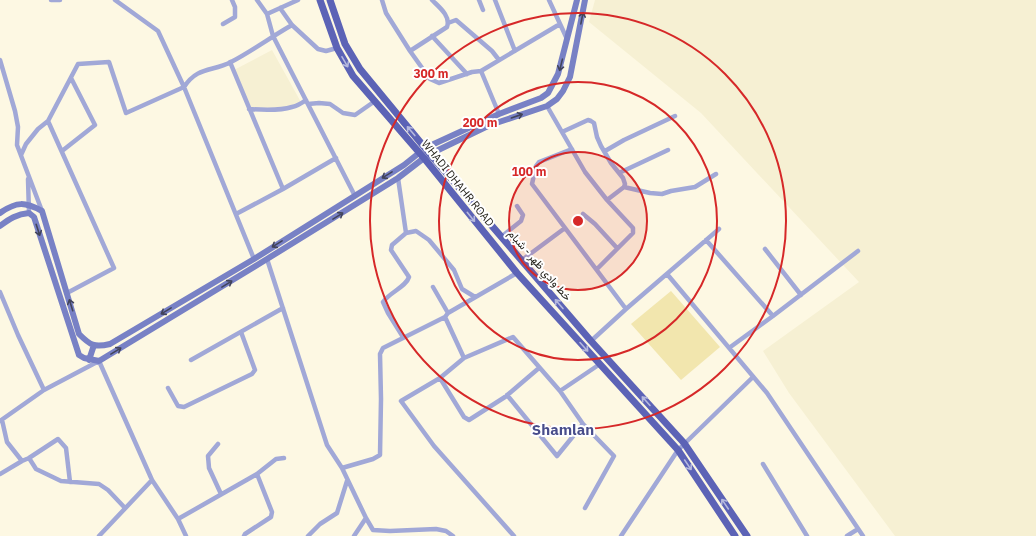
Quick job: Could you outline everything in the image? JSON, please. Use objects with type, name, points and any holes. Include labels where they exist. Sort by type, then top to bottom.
[{"type":"main road","name":"WHADI DHAHR ROAD","points":[[320,0],[337,48],[353,76],[424,153],[517,273],[678,450],[735,536]]},
{"type":"main road","name":"خط وادي ظهر - شبام","points":[[330,0],[345,44],[360,69],[424,153],[522,260],[592,341],[684,443],[747,536]]},
{"type":"street","points":[[51,0],[60,0]]},
{"type":"street","points":[[115,0],[158,31],[184,87],[254,259]]},
{"type":"street","points":[[223,24],[235,17],[235,7],[232,0]]},
{"type":"street","points":[[257,0],[267,14],[273,36],[355,196]]},
{"type":"street","points":[[267,14],[298,0]]},
{"type":"street","points":[[382,0],[386,13],[410,51],[430,79],[439,83],[481,71],[560,24]]},
{"type":"street","points":[[410,51],[447,27],[448,17],[432,0]]},
{"type":"street","points":[[479,0],[483,10]]},
{"type":"street","points":[[495,0],[515,51]]},
{"type":"street","points":[[548,0],[567,39]]},
{"type":"street","points":[[0,60],[15,111],[18,126],[18,145],[42,211],[79,334],[88,343],[100,347],[110,344],[254,259],[424,153],[499,114],[531,102],[548,93],[554,86],[558,74],[576,0]]},
{"type":"street","points":[[22,461],[7,442],[1,421],[44,390],[99,361],[398,178],[424,153],[490,125],[547,106],[557,99],[570,77],[586,0]]},
{"type":"street","points":[[280,8],[292,25],[318,49],[326,51],[337,48]]},
{"type":"street","points":[[448,23],[456,20],[492,51],[499,60]]},
{"type":"street","points":[[21,155],[26,144],[38,129],[48,121],[78,64],[110,62],[126,113],[184,87],[189,79],[202,70],[230,62],[292,25]]},
{"type":"street","points":[[432,36],[467,74]]},
{"type":"street","points":[[230,62],[283,189]]},
{"type":"street","points":[[481,71],[499,114]]},
{"type":"street","points":[[62,151],[95,125],[71,78]]},
{"type":"street","points":[[249,109],[286,109],[307,102],[330,104],[343,113],[355,115],[375,101]]},
{"type":"street","points":[[547,106],[585,172],[607,200],[633,228],[632,233],[597,269]]},
{"type":"street","points":[[605,151],[624,140],[675,116]]},
{"type":"street","points":[[562,132],[588,120],[594,123],[597,137],[611,162],[623,178],[624,188]]},
{"type":"street","points":[[48,121],[114,268],[67,293]]},
{"type":"street","points":[[572,149],[538,162],[532,184],[626,309]]},
{"type":"street","points":[[619,173],[668,150]]},
{"type":"street","points":[[236,214],[336,158]]},
{"type":"street","points":[[27,167],[29,182],[29,213]]},
{"type":"street","points":[[607,200],[624,188],[662,194],[695,187],[716,174]]},
{"type":"street","points":[[398,178],[406,233]]},
{"type":"street","points":[[0,213],[8,207],[21,203],[42,211]]},
{"type":"street","points":[[501,237],[521,221],[523,215],[517,206]]},
{"type":"street","points":[[0,226],[20,214],[29,213],[34,217],[76,349],[79,355],[89,360],[99,361]]},
{"type":"street","points":[[583,214],[595,224],[617,248]]},
{"type":"street","points":[[522,260],[565,228]]},
{"type":"street","points":[[592,341],[626,309],[719,229]]},
{"type":"street","points":[[403,337],[383,302],[387,296],[408,282],[409,277],[391,250],[392,245],[406,233],[416,231],[429,240],[454,270],[462,288],[475,297]]},
{"type":"street","points":[[706,240],[773,316]]},
{"type":"street","points":[[765,249],[801,295]]},
{"type":"street","points":[[730,348],[858,251]]},
{"type":"street","points":[[267,259],[327,445],[342,468],[347,481],[373,530],[390,531],[436,529],[446,531],[453,536]]},
{"type":"street","points":[[342,468],[373,459],[380,455],[380,354],[382,348],[447,315],[517,273]]},
{"type":"street","points":[[667,274],[767,393],[863,536]]},
{"type":"street","points":[[432,288],[447,315],[464,358]]},
{"type":"street","points":[[0,292],[44,390]]},
{"type":"street","points":[[0,310],[6,306]]},
{"type":"street","points":[[191,360],[284,308]]},
{"type":"street","points":[[168,388],[178,406],[184,408],[252,374],[255,370],[241,332]]},
{"type":"street","points":[[514,536],[434,446],[401,401],[440,378],[464,358],[513,337],[560,391],[583,424],[614,456],[585,508]]},
{"type":"street","points":[[89,360],[94,345]]},
{"type":"street","points":[[99,361],[152,480],[178,519],[186,536]]},
{"type":"street","points":[[560,391],[600,364]]},
{"type":"street","points":[[440,378],[464,418],[468,420],[507,395],[540,368]]},
{"type":"street","points":[[621,536],[678,450],[753,377]]},
{"type":"street","points":[[507,395],[557,456],[583,424]]},
{"type":"street","points":[[0,474],[29,458],[58,439],[66,448],[70,482]]},
{"type":"street","points":[[218,444],[208,456],[209,468],[221,494]]},
{"type":"street","points":[[29,458],[36,469],[61,482],[99,484],[108,490],[125,508]]},
{"type":"street","points":[[178,519],[257,474],[276,459],[284,458]]},
{"type":"street","points":[[763,464],[807,536]]},
{"type":"street","points":[[244,536],[271,517],[272,512],[257,474]]},
{"type":"street","points":[[99,536],[152,480]]},
{"type":"street","points":[[308,536],[320,524],[338,513],[347,481]]},
{"type":"street","points":[[354,536],[366,518]]},
{"type":"street","points":[[846,536],[858,529]]},
{"type":"shaded area","points":[[595,0],[1036,0],[1036,536],[895,536],[789,393],[763,351],[859,282],[701,113],[589,22]]},
{"type":"shaded area","points":[[272,50],[302,104],[285,108],[252,109],[234,70]]},
{"type":"shaded area","points":[[671,291],[720,347],[681,380],[631,324]]},
{"type":"district","name":"Shamlan","points":[[563,429]]}]
